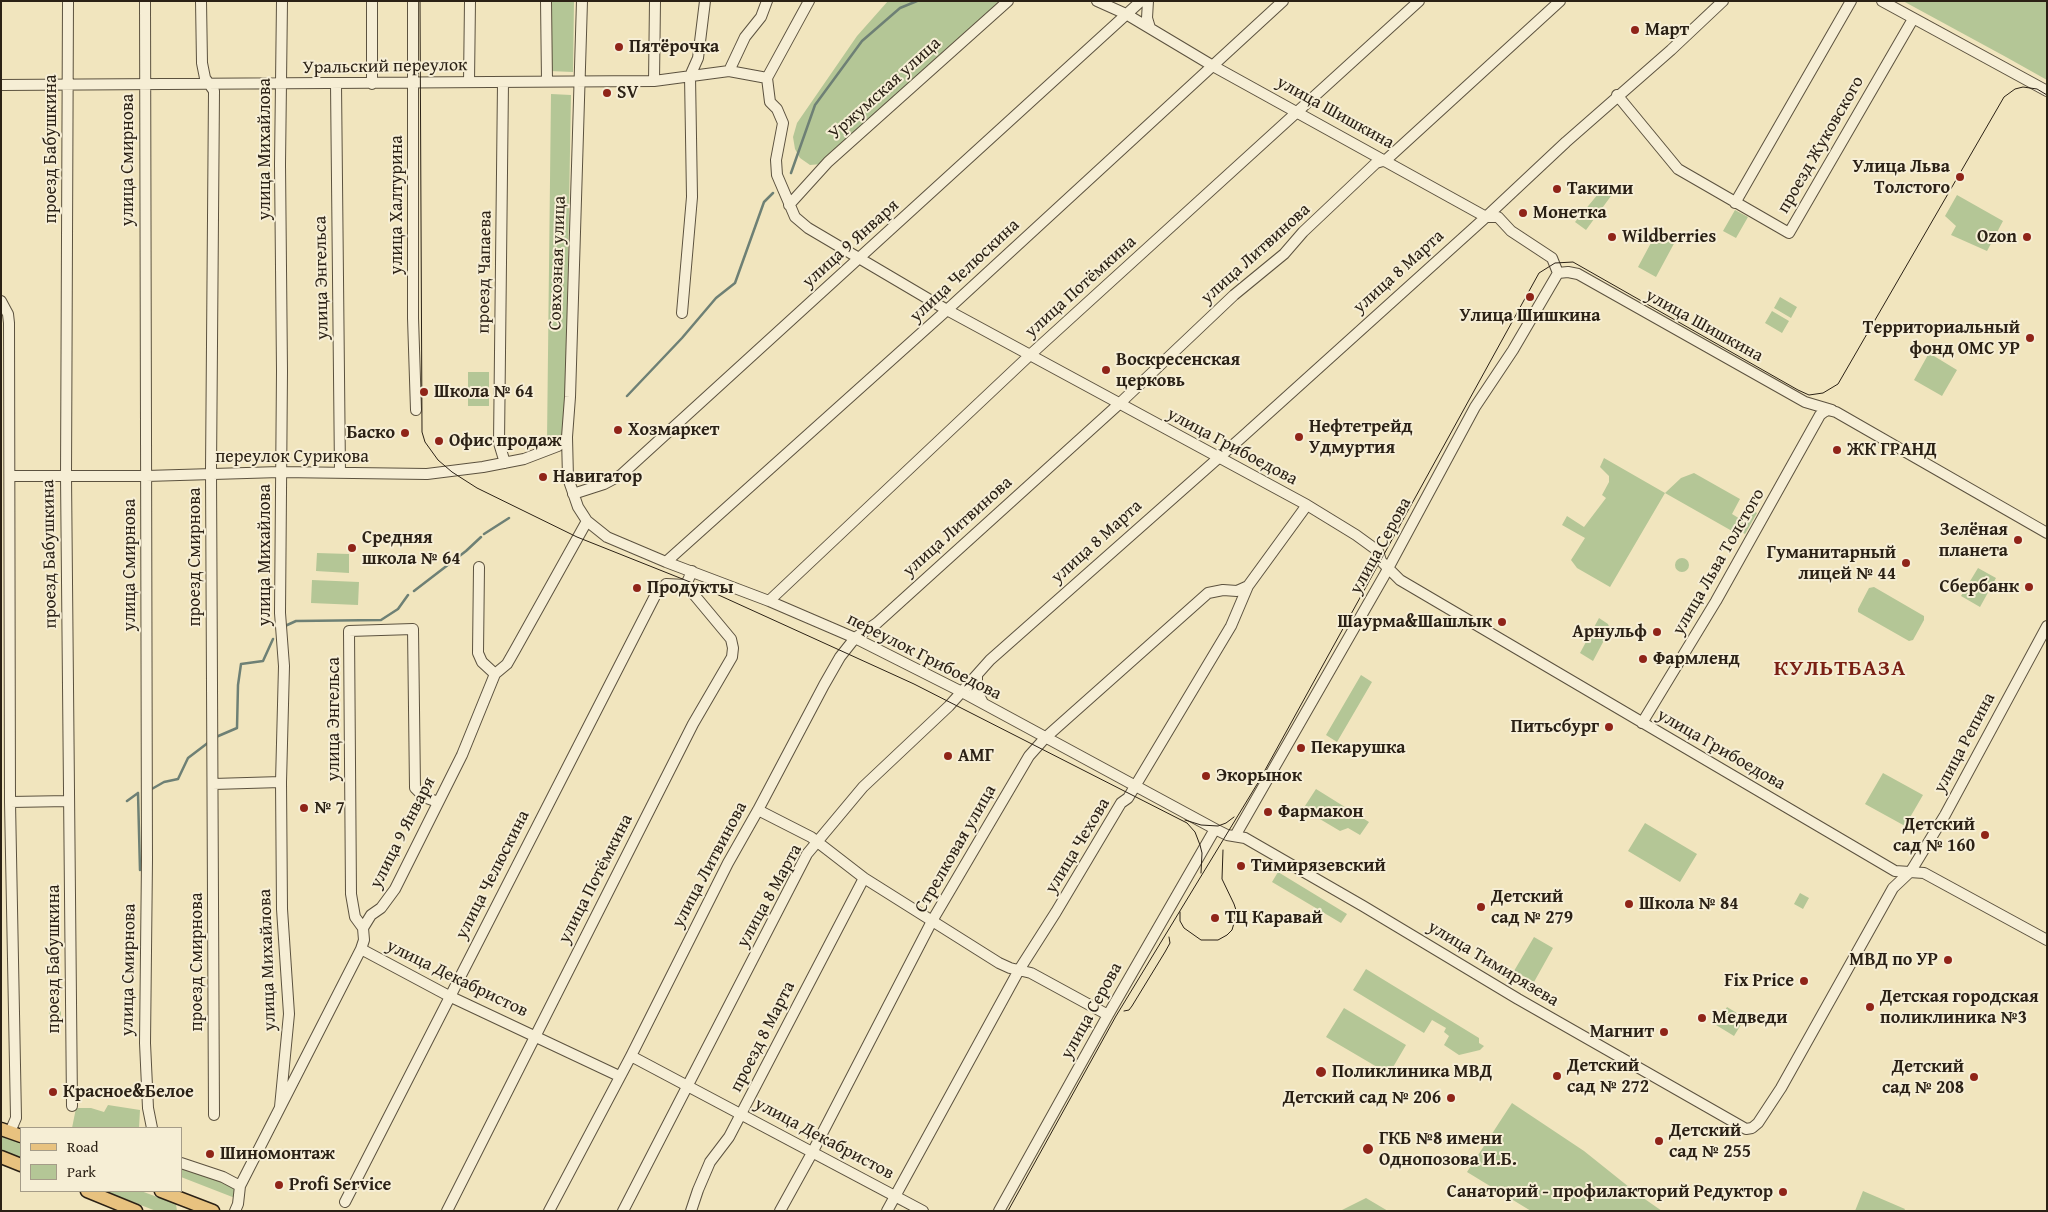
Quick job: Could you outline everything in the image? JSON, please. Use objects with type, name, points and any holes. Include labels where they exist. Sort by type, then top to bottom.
[{"type":"main road","points":[[1,1157],[20,1165]]},
{"type":"main road","points":[[89,1192],[136,1211]]},
{"type":"main road","points":[[163,1192],[187,1206],[213,1211]]},
{"type":"street","name":"проезд Бабушкина","points":[[68,1],[66,476],[72,1106]]},
{"type":"street","name":"улица Смирнова","points":[[145,1],[147,860],[144,1043],[148,1108],[152,1127]]},
{"type":"street","name":"проезд Смирнова","points":[[201,1],[202,64],[205,78],[214,91],[211,474],[214,1116]]},
{"type":"street","name":"улица Михайлова","points":[[280,1107],[288,1014],[282,909],[281,782],[284,666],[280,622],[282,1]]},
{"type":"street","points":[[372,1],[372,84]]},
{"type":"street","name":"улица Халтурина","points":[[413,1],[413,318],[416,410]]},
{"type":"street","points":[[469,82],[470,1]]},
{"type":"street","points":[[546,1],[547,81]]},
{"type":"street","name":"Совхозная улица","points":[[582,1],[570,397],[567,437],[568,478],[578,507],[587,521]]},
{"type":"street","points":[[654,81],[656,1]]},
{"type":"street","points":[[682,313],[692,197],[690,76],[698,58],[705,1]]},
{"type":"street","points":[[729,71],[745,37],[761,16],[767,1]]},
{"type":"street","points":[[767,78],[809,1]]},
{"type":"street","name":"Уржумская улица","points":[[789,205],[828,162],[1008,1]]},
{"type":"street","name":"улица Шишкина","points":[[1097,1],[1126,14],[1213,66],[1486,217],[1498,217],[1511,231],[1552,258],[1558,273],[1578,274],[1805,402],[1833,411],[2047,533]]},
{"type":"street","name":"улица 9 Января","points":[[573,494],[604,484],[621,475],[1141,1]]},
{"type":"street","points":[[1148,1],[1147,18],[1150,28]]},
{"type":"street","name":"улица Челюскина","points":[[666,562],[947,310],[1284,1]]},
{"type":"street","name":"улица Потёмкина","points":[[769,601],[1030,355],[1420,1]]},
{"type":"street","name":"улица Литвинова","points":[[549,1211],[631,1056],[728,863],[840,656],[855,638],[876,624],[1119,404],[1234,295],[1284,254],[1304,232],[1376,163],[1386,160],[1560,1]]},
{"type":"street","name":"улица 8 Марта","points":[[623,1211],[808,854],[863,788],[962,692],[990,660],[1218,456],[1241,438],[1723,1]]},
{"type":"street","points":[[1734,202],[1851,1]]},
{"type":"street","points":[[1882,1],[2047,91]]},
{"type":"street","name":"проезд Жуковского","points":[[1618,95],[1678,169],[1790,233],[1914,19]]},
{"type":"street","name":"Уральский переулок","points":[[1,85],[654,81],[729,71],[767,78]]},
{"type":"street","name":"улица Грибоедова","points":[[767,78],[770,102],[781,115],[783,123],[776,160],[777,175],[795,217],[808,228],[859,260],[947,310],[1307,505],[1378,550],[1381,561],[1400,580],[1895,872],[1911,871],[1924,873],[2047,940]]},
{"type":"street","name":"проезд Чапаева","points":[[503,82],[499,443],[505,463]]},
{"type":"street","name":"улица Энгельса","points":[[336,84],[340,472]]},
{"type":"street","name":"улица Серова","points":[[1235,836],[1389,567],[1475,406],[1513,350],[1558,273]]},
{"type":"street","points":[[1,301],[9,323],[10,802],[16,1118],[11,1132]]},
{"type":"street","name":"улица Льва Толстого","points":[[1642,723],[1716,601],[1820,415],[1828,410],[1833,411]]},
{"type":"street","name":"переулок Сурикова","points":[[10,476],[146,476],[280,472],[427,474],[505,463],[545,452],[558,446],[567,437]]},
{"type":"street","name":"улица Чехова","points":[[887,1211],[1019,970],[1121,803],[1128,798],[1231,626],[1248,586],[1307,505]]},
{"type":"street","name":"улица 9 Января","points":[[363,928],[371,915],[384,904],[395,889],[462,754],[495,674],[507,664],[587,521]]},
{"type":"street","name":"переулок Грибоедова","points":[[587,521],[607,536],[666,562],[769,601],[855,638],[962,692],[1215,830]]},
{"type":"street","points":[[479,567],[478,653],[482,662],[495,674]]},
{"type":"street","points":[[686,584],[692,571]]},
{"type":"street","name":"улица Челюскина","points":[[344,1202],[656,594],[666,584],[686,584]]},
{"type":"street","name":"улица Потёмкина","points":[[447,1211],[693,724],[732,657],[733,648],[730,638],[686,584]]},
{"type":"street","name":"Стрелковая улица","points":[[780,1211],[932,922],[1029,756],[1045,738],[1208,593],[1223,590],[1237,592],[1248,586]]},
{"type":"street","name":"улица Репина","points":[[1752,1128],[1758,1124],[1804,1048],[1893,888],[1911,871],[1960,789],[2047,626]]},
{"type":"street","name":"улица Энгельса","points":[[363,928],[355,917],[351,894],[349,631],[413,629],[415,788],[424,797],[438,802]]},
{"type":"street","points":[[945,684],[959,685],[974,678],[983,704]]},
{"type":"street","points":[[213,784],[281,782]]},
{"type":"street","points":[[10,802],[69,801]]},
{"type":"street","points":[[758,810],[811,837],[864,878],[999,963],[1031,973],[1108,1015]]},
{"type":"street","name":"улица Серова","points":[[1000,1211],[1108,1015],[1215,830]]},
{"type":"street","name":"улица Тимирязева","points":[[1215,830],[1244,838],[1746,1130],[1752,1128]]},
{"type":"street","name":"проезд 8 Марта","points":[[691,1211],[710,1162],[729,1137],[864,878]]},
{"type":"street","points":[[234,1211],[238,1201],[240,1186],[361,949],[364,940],[363,928]]},
{"type":"street","name":"улица Декабристов","points":[[361,949],[449,996],[619,1076]]},
{"type":"street","name":"улица Декабристов","points":[[631,1056],[742,1113],[812,1153],[923,1211]]},
{"type":"street","points":[[182,1163],[223,1177],[240,1186]]},
{"type":"green space","points":[[550,1],[574,1],[573,72],[549,71]]},
{"type":"green space","points":[[888,1],[1002,1],[822,164],[810,165],[800,158],[795,149],[793,137],[797,123],[857,36]]},
{"type":"green space","points":[[1903,1],[2047,1],[2047,80],[2006,57]]},
{"type":"green space","points":[[551,94],[571,95],[565,433],[547,440]]},
{"type":"green space","points":[[1603,188],[1611,196],[1586,230],[1575,222]]},
{"type":"green space","points":[[1957,195],[2003,221],[1987,251],[1951,235],[1956,226],[1945,216]]},
{"type":"green space","points":[[1735,210],[1748,217],[1736,238],[1723,231]]},
{"type":"green space","points":[[1659,228],[1677,238],[1656,277],[1638,267]]},
{"type":"green space","points":[[1780,297],[1797,307],[1791,318],[1774,308]]},
{"type":"green space","points":[[1772,311],[1789,321],[1782,333],[1765,323]]},
{"type":"green space","points":[[1929,353],[1957,370],[1942,396],[1914,380]]},
{"type":"green space","points":[[468,372],[489,372],[489,406],[468,406]]},
{"type":"green space","points":[[1604,458],[1665,493],[1610,587],[1577,568],[1571,560],[1585,538],[1562,525],[1567,516],[1584,527],[1606,498],[1602,495],[1609,482],[1609,476],[1600,467]]},
{"type":"green space","points":[[1694,473],[1740,499],[1732,514],[1745,522],[1752,510],[1757,513],[1745,534],[1737,529],[1732,531],[1665,493],[1681,478]]},
{"type":"green space","points":[[317,553],[349,554],[349,573],[316,571]]},
{"type":"green space","points":[[1679,558],[1685,558],[1689,565],[1685,572],[1679,572],[1675,568],[1675,562]]},
{"type":"green space","points":[[1978,568],[1996,578],[1980,607],[1961,596]]},
{"type":"green space","points":[[312,580],[359,582],[358,605],[311,603]]},
{"type":"green space","points":[[1874,587],[1924,616],[1924,620],[1913,640],[1909,641],[1858,612],[1869,588]]},
{"type":"green space","points":[[1599,618],[1608,624],[1610,629],[1593,661],[1580,653]]},
{"type":"green space","points":[[1361,675],[1372,682],[1337,742],[1326,735]]},
{"type":"green space","points":[[1883,773],[1923,795],[1905,826],[1865,804]]},
{"type":"green space","points":[[1316,789],[1369,822],[1360,835],[1348,828],[1340,831],[1303,809]]},
{"type":"green space","points":[[1645,823],[1697,854],[1680,882],[1628,851]]},
{"type":"green space","points":[[1278,872],[1347,914],[1341,923],[1272,882]]},
{"type":"green space","points":[[1800,893],[1809,898],[1803,909],[1794,904]]},
{"type":"green space","points":[[1534,937],[1553,948],[1534,982],[1514,971]]},
{"type":"green space","points":[[1366,969],[1479,1038],[1479,1043],[1484,1046],[1480,1050],[1459,1055],[1444,1045],[1449,1036],[1444,1032],[1446,1028],[1432,1020],[1424,1033],[1353,990]]},
{"type":"green space","points":[[1727,1007],[1745,1018],[1734,1036],[1716,1025]]},
{"type":"green space","points":[[1344,1008],[1406,1045],[1389,1074],[1326,1037]]},
{"type":"green space","points":[[49,1011],[61,1011],[61,1031],[49,1031]]},
{"type":"green space","points":[[1512,1103],[1584,1151],[1662,1211],[1531,1211],[1467,1172]]},
{"type":"green space","points":[[108,1105],[140,1110],[139,1127],[72,1127],[76,1108],[91,1108],[104,1112]]},
{"type":"green space","points":[[1,1135],[20,1143],[20,1158],[1,1150]]},
{"type":"green space","points":[[182,1165],[218,1178],[236,1189],[235,1198],[182,1177]]},
{"type":"green space","points":[[1863,1191],[1905,1209],[1904,1211],[1855,1211]]},
{"type":"green space","points":[[108,1192],[144,1192],[176,1204],[177,1211],[156,1211]]},
{"type":"green space","points":[[1366,1198],[1388,1211],[1340,1211]]},
{"type":"waterway","points":[[791,173],[815,105],[862,41],[900,8],[917,1]]},
{"type":"waterway","points":[[627,396],[682,338],[716,298],[735,283],[764,202],[773,193]]},
{"type":"waterway","points":[[484,534],[509,518]]},
{"type":"waterway","points":[[414,591],[481,537]]},
{"type":"waterway","points":[[285,626],[296,621],[381,620],[398,609],[408,595]]},
{"type":"waterway","points":[[216,737],[237,728],[238,685],[241,664],[263,661],[273,639]]},
{"type":"waterway","points":[[150,790],[164,782],[178,779],[188,758],[209,742]]},
{"type":"waterway","points":[[138,793],[140,870]]},
{"type":"waterway","points":[[127,801],[138,793]]},
{"type":"tram line","points":[[420,1],[422,432],[425,442],[438,460],[452,472],[477,488],[577,537],[690,582],[914,684],[1187,823],[1195,832],[1200,845],[1202,853],[1201,873]]},
{"type":"tram line","points":[[1008,1211],[1116,1016],[1259,781],[1539,273],[1555,263],[1573,262],[1798,390],[1809,395],[1823,393],[1838,384],[2004,97],[2015,89],[2023,87],[2037,89],[2047,95]]},
{"type":"tram line","points":[[1185,820],[1201,825],[1218,826],[1234,817]]},
{"type":"tram line","points":[[1180,912],[1180,921],[1184,928],[1201,940],[1218,940],[1232,930],[1237,913],[1222,879],[1223,850]]},
{"type":"tram line","points":[[1124,1011],[1129,1010],[1132,1006],[1165,952],[1170,943],[1169,937]]},
{"type":"place","name":"Март","points":[[1635,30]]},
{"type":"place","name":"Пятёрочка","points":[[619,47]]},
{"type":"place","name":"SV","points":[[607,93]]},
{"type":"place","name":"Улица Льва Толстого","points":[[1960,177]]},
{"type":"place","name":"Такими","points":[[1557,189]]},
{"type":"place","name":"Монетка","points":[[1523,213]]},
{"type":"place","name":"Wildberries","points":[[1612,237]]},
{"type":"place","name":"Ozon","points":[[2027,237]]},
{"type":"place","name":"Улица Шишкина","points":[[1530,297]]},
{"type":"place","name":"Территориальный фонд ОМС УР","points":[[2030,338]]},
{"type":"place","name":"Воскресенская церковь","points":[[1106,370]]},
{"type":"place","name":"Школа № 64","points":[[424,392]]},
{"type":"place","name":"Хозмаркет","points":[[618,430]]},
{"type":"place","name":"Баско","points":[[405,433]]},
{"type":"place","name":"Нефтетрейд Удмуртия","points":[[1299,437]]},
{"type":"place","name":"Офис продаж","points":[[439,441]]},
{"type":"place","name":"ЖК ГРАНД","points":[[1837,450]]},
{"type":"place","name":"Навигатор","points":[[543,477]]},
{"type":"place","name":"Зелёная планета","points":[[2018,540]]},
{"type":"place","name":"Средняя школа № 64","points":[[352,548]]},
{"type":"place","name":"Гуманитарный лицей № 44","points":[[1906,563]]},
{"type":"place","name":"Сбербанк","points":[[2029,587]]},
{"type":"place","name":"Продукты","points":[[637,588]]},
{"type":"place","name":"Шаурма&Шашлык","points":[[1502,622]]},
{"type":"place","name":"Арнульф","points":[[1657,632]]},
{"type":"place","name":"Фармленд","points":[[1643,659]]},
{"type":"place","name":"Питьсбург","points":[[1609,727]]},
{"type":"place","name":"Пекарушка","points":[[1301,748]]},
{"type":"place","name":"АМГ","points":[[948,756]]},
{"type":"place","name":"Экорынок","points":[[1206,776]]},
{"type":"place","name":"№ 7","points":[[304,808]]},
{"type":"place","name":"Фармакон","points":[[1268,812]]},
{"type":"place","name":"Детский сад № 160","points":[[1985,835]]},
{"type":"place","name":"Тимирязевский","points":[[1241,866]]},
{"type":"place","name":"Школа № 84","points":[[1629,904]]},
{"type":"place","name":"Детский сад № 279","points":[[1481,907]]},
{"type":"place","name":"ТЦ Каравай","points":[[1215,918]]},
{"type":"place","name":"МВД по УР","points":[[1948,960]]},
{"type":"place","name":"Fix Price","points":[[1804,981]]},
{"type":"place","name":"Детская городская поликлиника №3","points":[[1870,1007]]},
{"type":"place","name":"Медведи","points":[[1702,1018]]},
{"type":"place","name":"Магнит","points":[[1664,1032]]},
{"type":"place","name":"Поликлиника МВД","points":[[1321,1072]]},
{"type":"place","name":"Детский сад № 272","points":[[1557,1076]]},
{"type":"place","name":"Детский сад № 208","points":[[1974,1077]]},
{"type":"place","name":"Красное&Белое","points":[[53,1092]]},
{"type":"place","name":"Детский сад № 206","points":[[1451,1098]]},
{"type":"place","name":"Детский сад № 255","points":[[1659,1141]]},
{"type":"place","name":"ГКБ №8 имени Однопозова И.Б.","points":[[1368,1149]]},
{"type":"place","name":"Шиномонтаж","points":[[210,1154]]},
{"type":"place","name":"Profi Service","points":[[279,1185]]},
{"type":"place","name":"Санаторий - профилакторий Редуктор","points":[[1783,1192]]},
{"type":"district","name":"КУЛЬТБАЗА","points":[[1840,669]]}]
